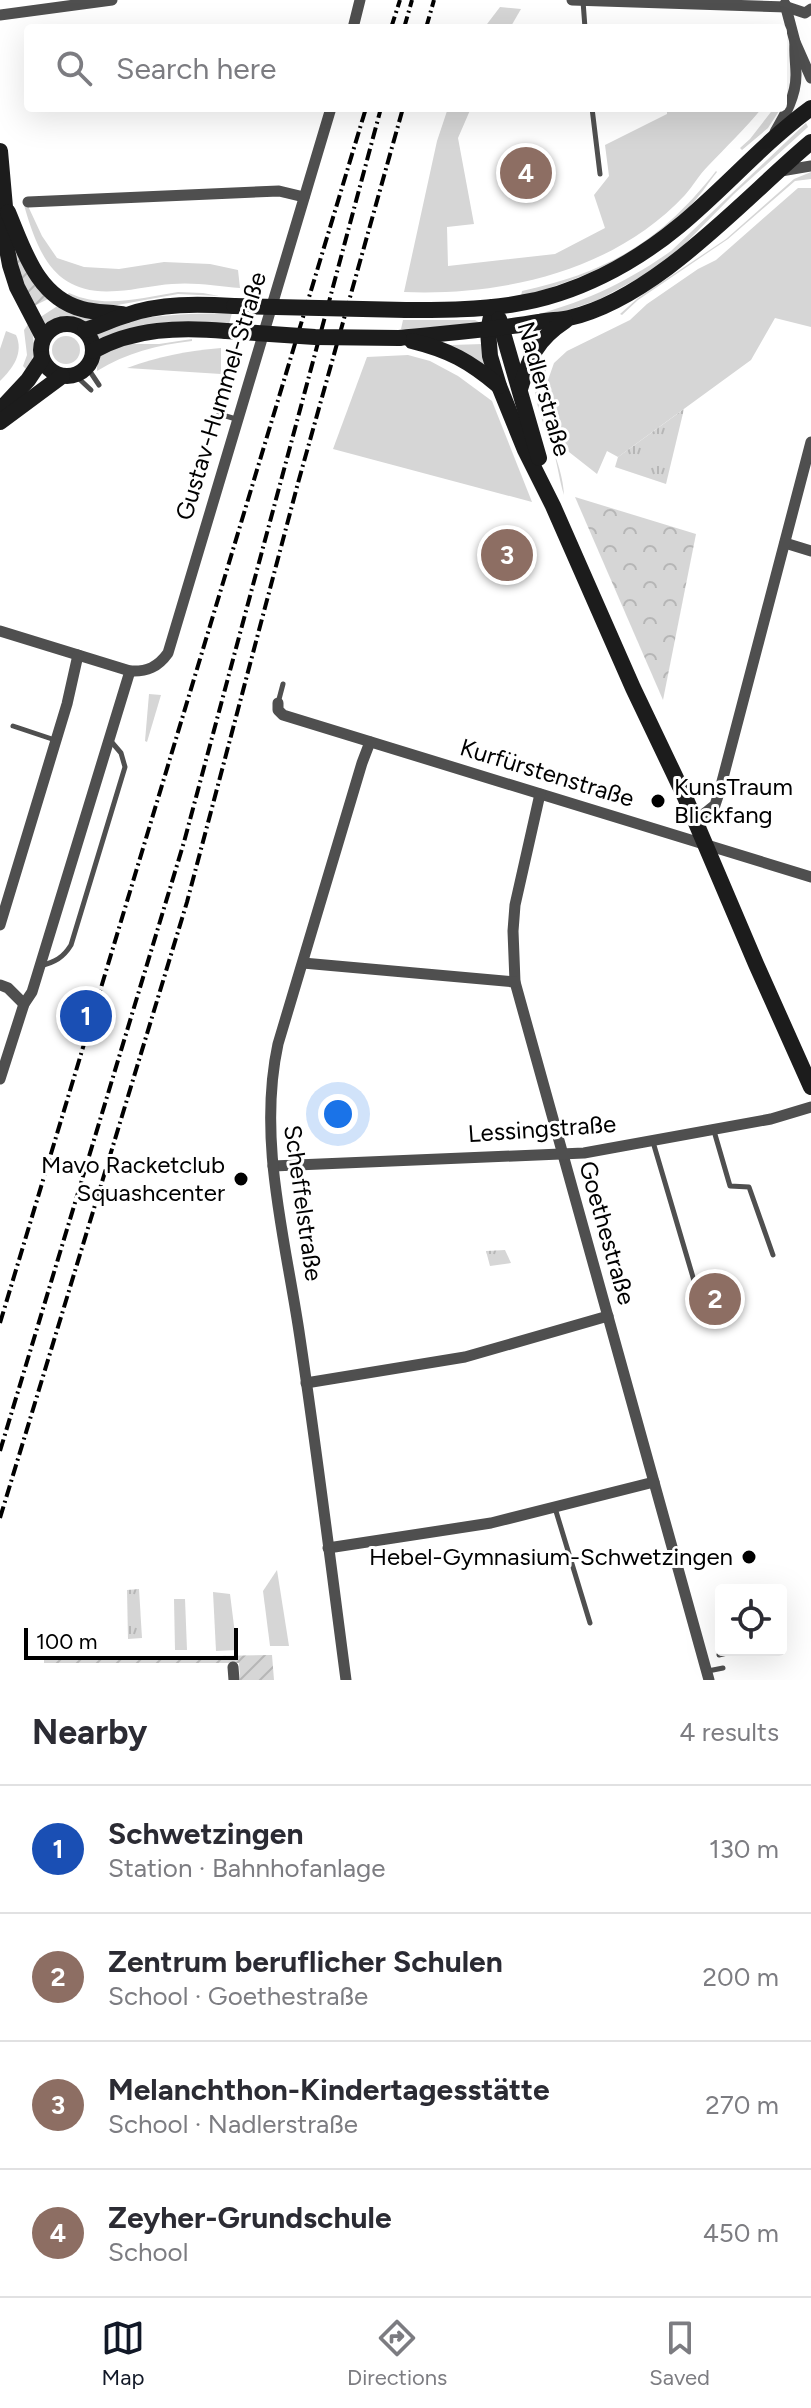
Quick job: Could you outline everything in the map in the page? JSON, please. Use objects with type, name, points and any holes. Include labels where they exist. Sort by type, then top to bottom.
[{"type":"main road","points":[[85,330],[106,325],[126,315],[175,306],[208,304],[406,310],[493,307],[527,302],[564,291],[600,277],[678,226],[769,142],[811,108]]},
{"type":"main road","points":[[519,390],[534,349],[550,331],[570,318],[607,303],[653,278],[687,252],[811,142]]},
{"type":"main road","points":[[0,151],[5,239],[10,265],[17,287],[43,337]]},
{"type":"main road","points":[[5,207],[27,258],[38,277],[57,298],[83,309],[126,315]]},
{"type":"main road","name":"Nadlerstraße","points":[[493,307],[496,330],[519,390],[553,506]]},
{"type":"main road","points":[[0,422],[125,337],[163,330],[186,328],[315,337],[399,338],[496,330],[570,318]]},
{"type":"main road","points":[[63,324],[85,330],[91,340],[79,367],[54,373],[40,352],[43,337],[48,331],[63,324]]},
{"type":"main road","name":"Nadlerstraße","points":[[496,330],[490,356],[525,450],[706,845],[811,1087]]},
{"type":"main road","points":[[399,338],[449,351],[478,368],[499,386]]},
{"type":"main road","points":[[0,410],[28,380],[42,359]]},
{"type":"street","points":[[0,15],[112,0]]},
{"type":"street","points":[[354,24],[360,0]]},
{"type":"street","points":[[572,0],[785,3],[808,11],[811,25]]},
{"type":"street","points":[[785,3],[795,42],[811,78]]},
{"type":"street","points":[[787,111],[796,78],[795,42]]},
{"type":"street","name":"Gustav-Hummel-Straße","points":[[130,671],[148,670],[168,653],[330,112]]},
{"type":"street","points":[[769,142],[786,112]]},
{"type":"street","points":[[776,172],[811,166]]},
{"type":"street","points":[[28,202],[279,191],[304,197]]},
{"type":"street","points":[[695,821],[715,805],[719,793],[811,442]]},
{"type":"street","points":[[785,543],[811,551]]},
{"type":"street","points":[[0,631],[130,671],[32,992],[24,1004],[0,1079]]},
{"type":"street","points":[[0,925],[56,740],[78,655]]},
{"type":"street","name":"Kurfürstenstraße","points":[[278,703],[278,710],[283,715],[811,877]]},
{"type":"street","name":"Scheffelstraße","points":[[346,1680],[269,1120],[272,1071],[370,742]]},
{"type":"street","name":"Goethestraße","points":[[540,794],[515,905],[515,982],[708,1676]]},
{"type":"street","points":[[303,963],[515,982]]},
{"type":"street","points":[[0,985],[8,988],[24,1004]]},
{"type":"street","name":"Lessingstraße","points":[[273,1166],[584,1153],[771,1119],[811,1107]]},
{"type":"street","points":[[306,1383],[465,1357],[608,1316]]},
{"type":"street","points":[[328,1548],[491,1523],[654,1482]]},
{"type":"lane","points":[[583,0],[585,24]]},
{"type":"lane","points":[[592,112],[600,174]]},
{"type":"lane","points":[[79,367],[99,385]]},
{"type":"lane","points":[[79,367],[91,390]]},
{"type":"lane","points":[[219,414],[237,419]]},
{"type":"lane","points":[[278,703],[283,684]]},
{"type":"lane","points":[[13,726],[56,740]]},
{"type":"lane","points":[[39,966],[55,962],[71,945],[116,803],[125,767],[121,753],[109,739]]},
{"type":"lane","points":[[713,1130],[730,1186],[749,1187],[773,1255]]},
{"type":"lane","points":[[653,1141],[695,1284]]},
{"type":"lane","points":[[555,1507],[590,1623]]},
{"type":"lane","points":[[708,1676],[723,1668]]},
{"type":"green space","points":[[500,7],[521,9],[512,24],[487,24]]},
{"type":"green space","points":[[447,112],[469,112],[458,138],[474,224],[447,227],[448,266],[555,254],[605,228],[594,195],[609,176],[605,145],[667,112],[759,112],[685,195],[657,221],[625,243],[555,274],[518,283],[442,292],[404,292],[437,141]]},
{"type":"green space","points":[[771,112],[778,112],[768,128],[742,150],[740,148]]},
{"type":"green space","points":[[806,123],[808,127],[734,194],[676,253],[650,272],[598,300],[556,314],[527,317],[602,291],[671,251]]},
{"type":"green space","points":[[716,171],[690,206],[653,237],[612,262],[590,273],[521,296],[522,291],[581,274],[631,250],[675,217]]},
{"type":"green space","points":[[811,172],[811,179],[795,181],[728,239],[620,314],[638,298],[726,239],[794,179]]},
{"type":"green space","points":[[798,188],[811,188],[811,327],[775,318],[751,360],[618,457],[607,451],[597,474],[569,452],[554,428],[546,396],[554,363],[567,351],[630,320],[647,304],[716,260]]},
{"type":"green space","points":[[24,205],[28,206],[57,258],[84,267],[119,269],[164,262],[210,264],[238,270],[240,288],[189,284],[96,291],[79,287],[65,280],[44,256]]},
{"type":"green space","points":[[10,235],[30,277],[48,299],[32,307],[22,287]]},
{"type":"green space","points":[[178,292],[219,296],[178,294],[96,306],[66,296],[69,293],[109,301]]},
{"type":"green space","points":[[59,305],[98,318],[85,322],[65,317],[45,325],[39,318]]},
{"type":"green space","points":[[232,313],[229,324],[99,340],[96,334],[109,327],[143,318]]},
{"type":"green space","points":[[403,320],[475,320],[486,326],[401,329]]},
{"type":"green space","points":[[29,323],[34,347],[28,371],[23,366],[27,355],[24,330]]},
{"type":"green space","points":[[6,331],[16,335],[19,348],[13,365],[0,381],[0,349]]},
{"type":"green space","points":[[66,336],[76,340],[80,350],[76,360],[66,364],[56,360],[52,350],[56,340]]},
{"type":"green space","points":[[192,339],[131,355],[97,371],[101,355],[120,344],[159,344]]},
{"type":"green space","points":[[483,344],[486,367],[450,346],[451,345]]},
{"type":"green space","points":[[221,348],[221,374],[127,368],[173,355]]},
{"type":"green space","points":[[408,355],[430,361],[458,376],[492,401],[532,502],[333,449],[367,357]]},
{"type":"green space","points":[[538,356],[547,365],[540,392],[541,409],[560,470],[564,495],[536,395]]},
{"type":"green space","points":[[684,409],[666,484],[615,467],[618,457]]},
{"type":"green space","points":[[575,497],[696,534],[663,700]]},
{"type":"green space","points":[[149,694],[161,695],[147,742],[145,741]]},
{"type":"green space","points":[[505,1250],[511,1263],[490,1266],[486,1251]]},
{"type":"green space","points":[[277,1570],[289,1646],[270,1646],[263,1591]]},
{"type":"green space","points":[[139,1589],[142,1638],[128,1639],[127,1590]]},
{"type":"green space","points":[[213,1592],[230,1594],[237,1650],[216,1651]]},
{"type":"green space","points":[[174,1599],[185,1599],[187,1650],[175,1650]]},
{"type":"green space","points":[[272,1655],[274,1680],[240,1680],[239,1663],[44,1663],[44,1659]]},
{"type":"railway","points":[[392,24],[400,0]]},
{"type":"railway","points":[[405,24],[412,0]]},
{"type":"railway","points":[[427,24],[434,0]]},
{"type":"railway","points":[[0,1323],[365,112]]},
{"type":"railway","points":[[0,1451],[184,842],[380,112]]},
{"type":"railway","points":[[0,1518],[187,902],[298,483],[402,112]]},
{"type":"place","name":"Zeyher-Grundschule","points":[[526,173]]},
{"type":"place","name":"Melanchthon-Kindertagesstätte","points":[[507,555]]},
{"type":"place","name":"KunsTraum Blickfang","points":[[658,801]]},
{"type":"place","name":"Schwetzingen","points":[[86,1016]]},
{"type":"place","name":"Mavo Racketclub Squashcenter","points":[[241,1179]]},
{"type":"place","name":"Zentrum beruflicher Schulen","points":[[715,1299]]},
{"type":"place","name":"Hebel-Gymnasium-Schwetzingen","points":[[749,1557]]}]
